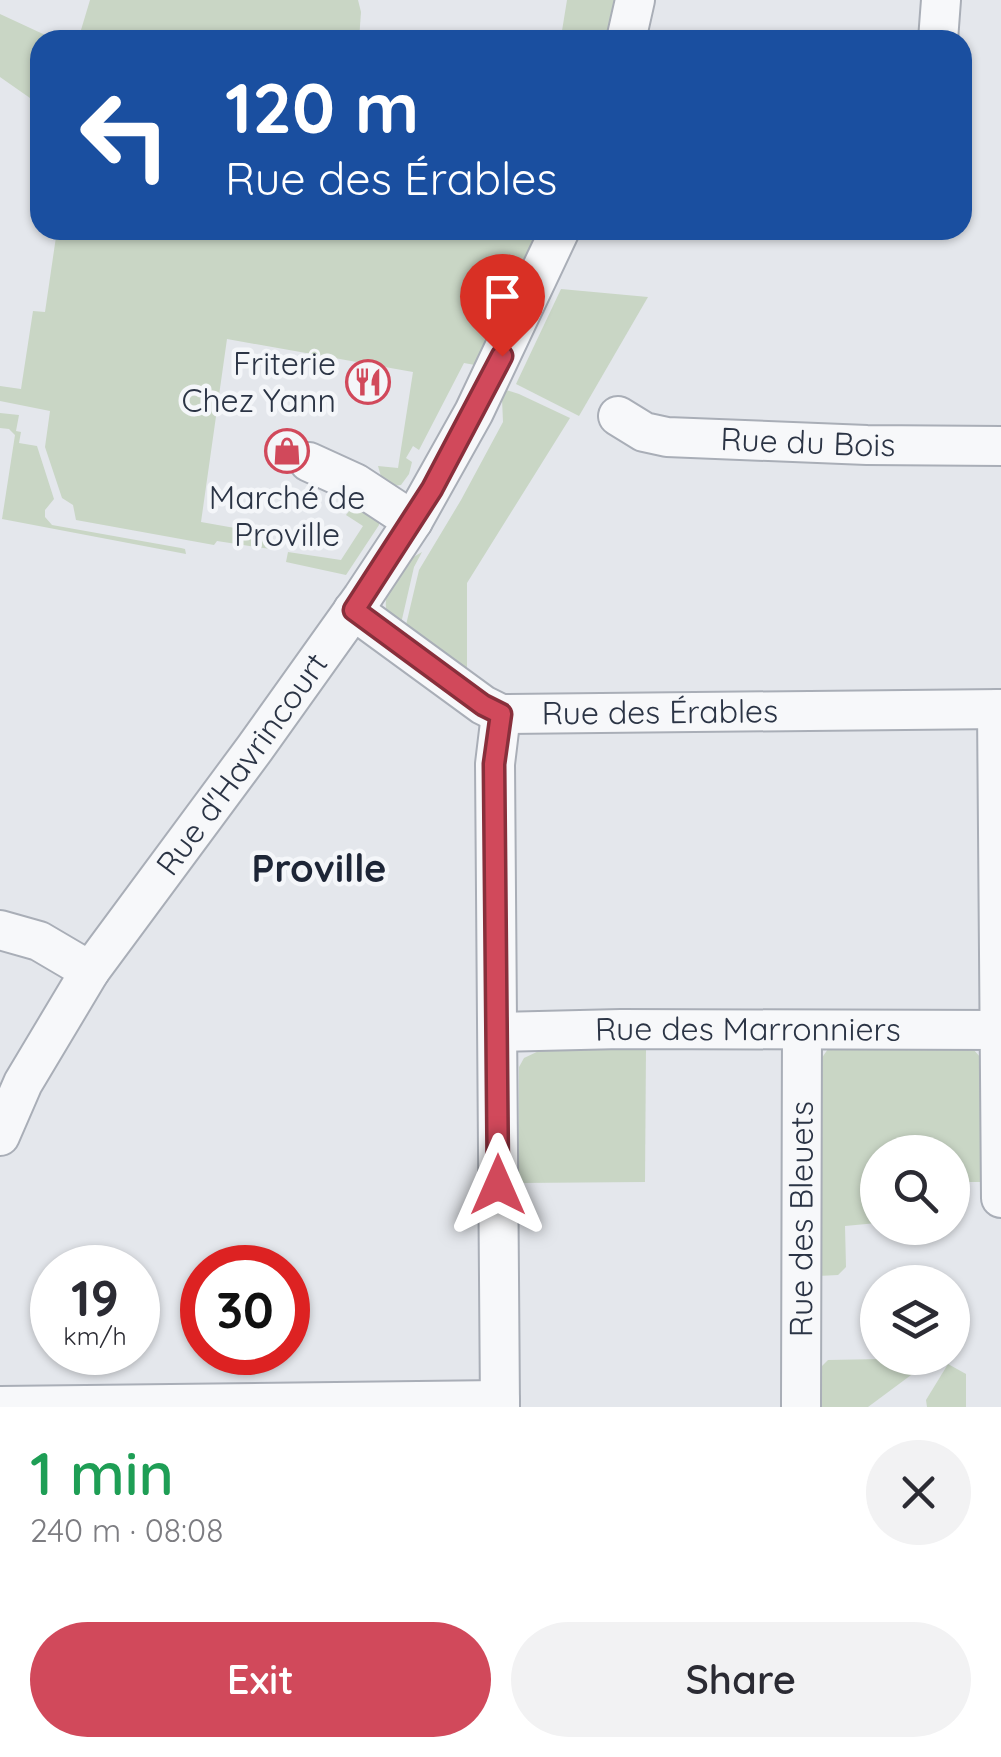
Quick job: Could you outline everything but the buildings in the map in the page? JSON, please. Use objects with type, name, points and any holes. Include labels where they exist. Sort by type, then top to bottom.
[{"type":"street","points":[[628,30],[635,0]]},
{"type":"street","points":[[939,30],[941,0]]},
{"type":"street","name":"Rue d'Havrincourt","points":[[0,1136],[22,1083],[90,971],[256,748],[413,521],[474,412],[555,240]]},
{"type":"street","name":"Rue du Bois","points":[[618,416],[644,432],[667,436],[1001,446]]},
{"type":"street","points":[[309,462],[355,482],[413,521]]},
{"type":"street","name":"Rue des Érables","points":[[354,610],[483,705],[501,714],[999,709]]},
{"type":"street","points":[[999,709],[1001,1198]]},
{"type":"street","points":[[0,1406],[500,1404],[494,764],[501,714]]},
{"type":"street","points":[[0,930],[39,941],[90,971]]},
{"type":"street","name":"Rue des Marronniers","points":[[498,1032],[999,1030]]},
{"type":"street","name":"Rue des Bleuets","points":[[801,1407],[802,1031]]},
{"type":"green space","points":[[90,0],[358,0],[361,12],[360,30],[81,30]]},
{"type":"green space","points":[[567,0],[616,0],[608,30],[562,30]]},
{"type":"green space","points":[[0,14],[34,30],[30,30],[30,98],[0,77]]},
{"type":"green space","points":[[56,240],[534,240],[496,319],[486,322],[484,331],[489,336],[475,365],[464,363],[419,450],[413,446],[406,458],[412,462],[401,485],[393,486],[382,480],[378,466],[398,468],[413,372],[227,339],[201,522],[268,534],[272,539],[270,549],[217,541],[214,545],[76,520],[73,505],[62,498],[45,447],[50,411],[0,401],[0,386],[21,389],[33,311],[45,312]]},
{"type":"green space","points":[[561,289],[648,297],[579,416],[516,384]]},
{"type":"green space","points":[[506,390],[570,418],[467,583],[467,669],[406,625],[419,570],[503,422],[502,399]]},
{"type":"green space","points":[[0,413],[19,415],[19,443],[37,446],[54,499],[45,510],[52,525],[181,548],[186,554],[2,519],[15,435],[0,428]]},
{"type":"green space","points":[[355,504],[379,519],[379,525],[346,575],[286,562],[288,552],[341,560],[363,526],[346,515]]},
{"type":"green space","points":[[422,552],[414,567],[400,628],[387,614],[389,586],[399,570]]},
{"type":"green space","points":[[962,1043],[973,1049],[981,1058],[986,1182],[970,1182],[970,1135],[860,1135],[860,1225],[845,1226],[846,1267],[838,1275],[818,1276],[819,1062],[835,1045]]},
{"type":"green space","points":[[543,1049],[646,1049],[645,1182],[519,1183],[519,1067],[524,1058]]},
{"type":"green space","points":[[860,1359],[860,1375],[911,1375],[868,1407],[816,1407],[818,1370],[828,1360]]},
{"type":"green space","points":[[941,1375],[966,1375],[966,1407],[927,1407],[926,1400]]},
{"type":"place","name":"Friterie Chez Yann","points":[[368,382]]},
{"type":"place","name":"Marché de Proville","points":[[287,451]]},
{"type":"district","name":"Proville","points":[[319,869]]},
{"type":"route","points":[[498,1185],[494,764],[501,714],[483,705],[354,610],[432,489],[502,356]]}]
